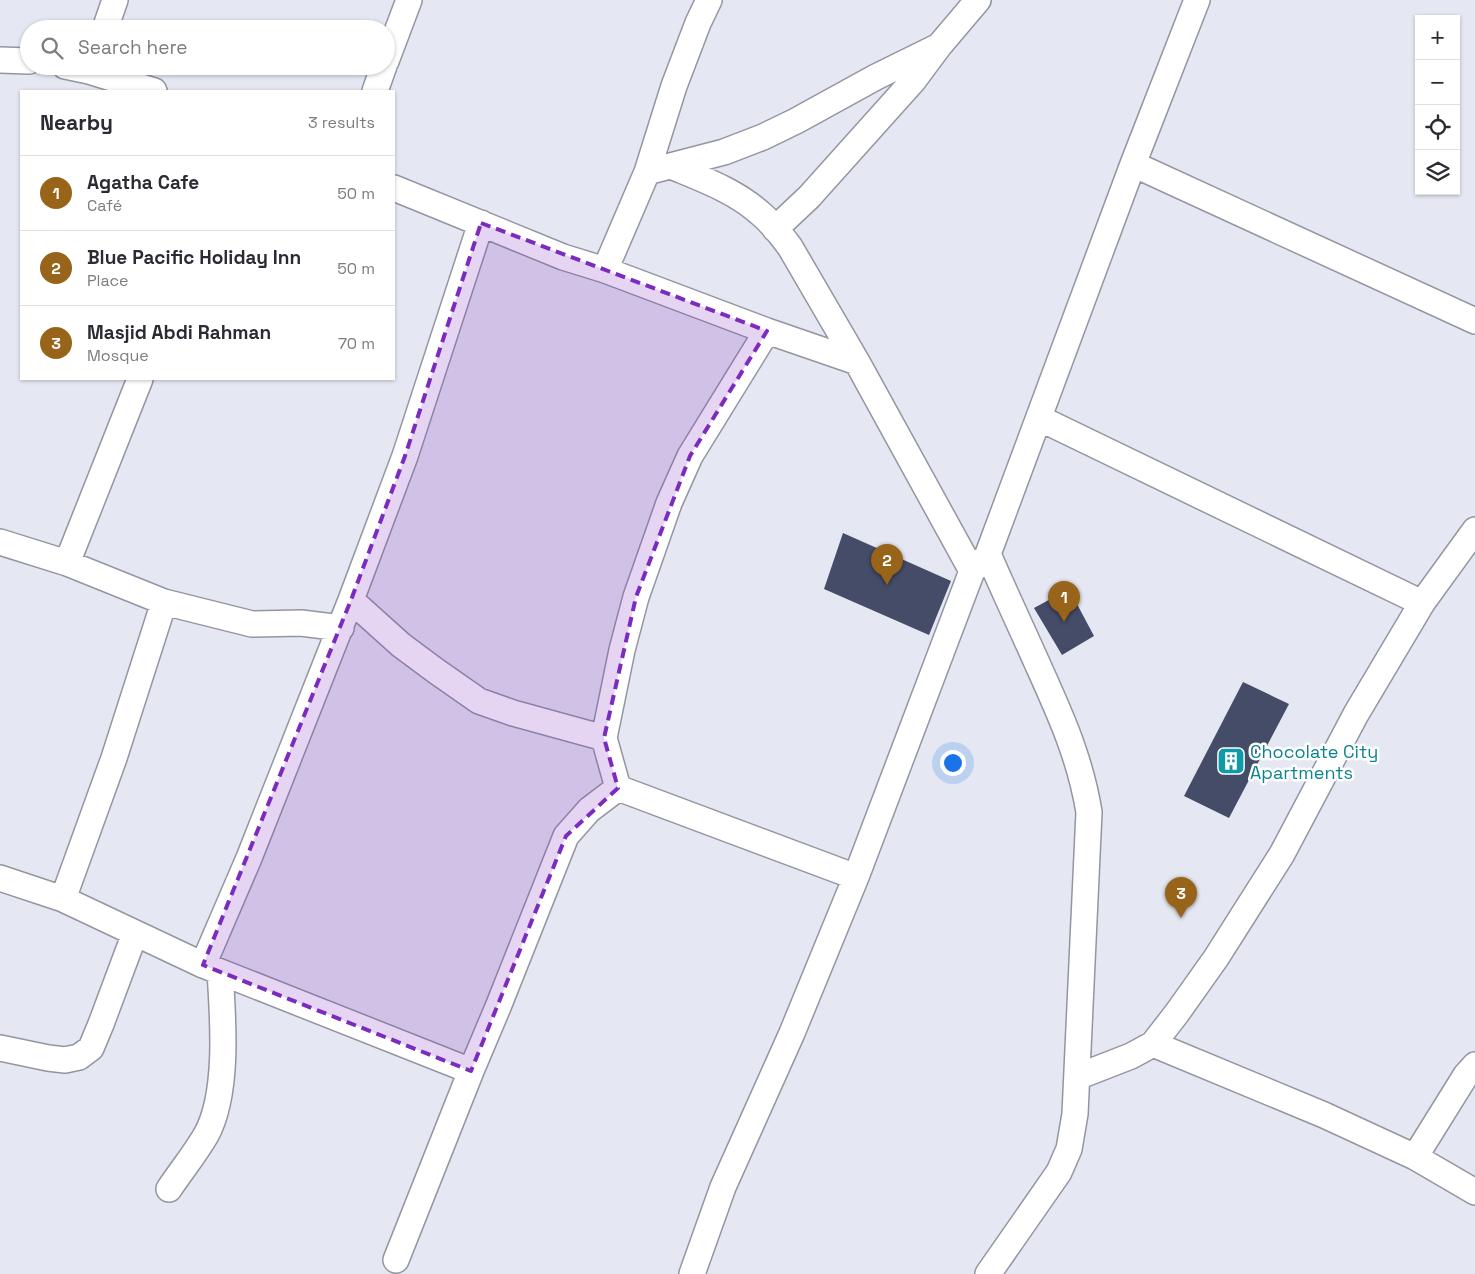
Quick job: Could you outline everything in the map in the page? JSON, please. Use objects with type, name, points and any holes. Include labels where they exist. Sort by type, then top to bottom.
[{"type":"street","points":[[108,20],[115,0]]},
{"type":"street","points":[[395,37],[409,0]]},
{"type":"street","points":[[605,270],[647,172],[674,86],[698,23],[709,0]]},
{"type":"street","points":[[775,229],[808,197],[913,81],[939,46],[978,0]]},
{"type":"street","points":[[692,1274],[723,1187],[792,1033],[1039,418],[1133,164],[1197,0]]},
{"type":"street","points":[[647,172],[724,152],[763,137],[939,46]]},
{"type":"street","points":[[0,60],[20,61]]},
{"type":"street","points":[[107,75],[151,90]]},
{"type":"street","points":[[375,90],[381,75]]},
{"type":"street","points":[[1133,164],[1475,321]]},
{"type":"street","points":[[671,166],[748,203],[762,214],[790,247],[857,362],[980,563],[1067,732],[1084,781],[1089,821],[1075,1114],[1069,1149],[1059,1172],[988,1274]]},
{"type":"street","points":[[395,188],[563,257],[605,270],[767,331],[857,362]]},
{"type":"street","points":[[168,1189],[206,1134],[218,1102],[223,1051],[223,1018],[212,969],[253,848],[341,628],[405,456],[481,223]]},
{"type":"street","points":[[618,788],[604,738],[622,650],[636,597],[669,504],[690,456],[767,331]]},
{"type":"street","points":[[67,563],[140,380]]},
{"type":"street","points":[[1039,418],[1422,603]]},
{"type":"street","points":[[1077,1078],[1130,1056],[1153,1044],[1177,1013],[1216,958],[1282,854],[1356,714],[1422,603],[1475,530]]},
{"type":"street","points":[[0,542],[67,563],[164,602],[252,624],[301,623],[341,628]]},
{"type":"street","points":[[351,600],[401,645],[479,700],[513,713],[604,738]]},
{"type":"street","points":[[63,899],[114,758],[164,602]]},
{"type":"street","points":[[618,788],[856,877]]},
{"type":"street","points":[[396,1260],[566,836],[590,810],[618,788]]},
{"type":"street","points":[[0,878],[63,899],[212,969],[471,1071]]},
{"type":"street","points":[[0,1048],[65,1060],[79,1057],[91,1048],[135,933]]},
{"type":"street","points":[[1153,1044],[1324,1115],[1415,1157],[1475,1192]]},
{"type":"street","points":[[1415,1157],[1466,1075],[1475,1065]]},
{"type":"highlighted area","points":[[481,223],[767,331],[690,456],[636,597],[604,738],[618,788],[566,836],[471,1071],[203,965],[351,600],[405,456]]},
{"type":"building","points":[[843,533],[951,581],[929,635],[824,589]]},
{"type":"building","points":[[1069,589],[1094,636],[1062,655],[1034,608]]},
{"type":"building","name":"Chocolate City Apartments","points":[[1243,682],[1289,704],[1229,818],[1184,796]]},
{"type":"place","name":"Blue Pacific Holiday Inn","points":[[887,585]]},
{"type":"place","name":"Agatha Cafe","points":[[1064,622]]},
{"type":"place","name":"Chocolate City Apartments","points":[[1231,761]]},
{"type":"place","name":"Masjid Abdi Rahman","points":[[1181,918]]}]
